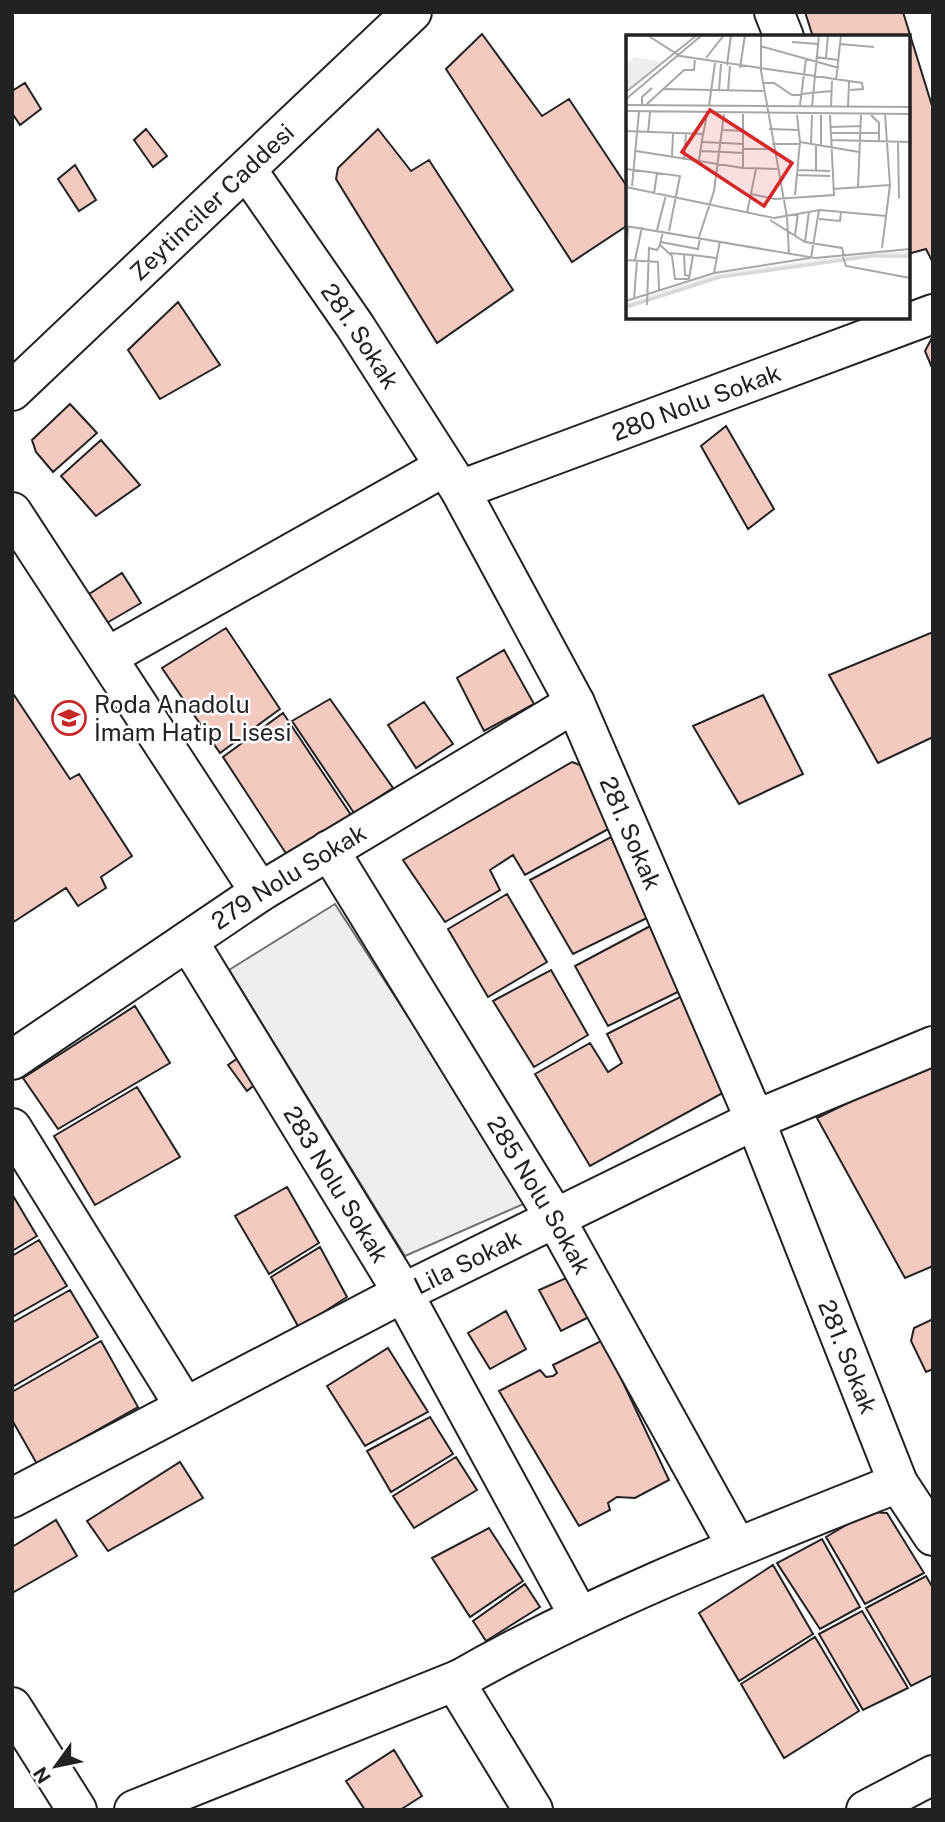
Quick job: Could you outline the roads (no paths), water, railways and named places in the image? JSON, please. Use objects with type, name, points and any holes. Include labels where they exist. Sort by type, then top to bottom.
[{"type":"street","points":[[774,12],[783,35]]},
{"type":"street","name":"Zeytinciler Caddesi","points":[[12,391],[247,170],[396,19]]},
{"type":"street","name":"281. Sokak","points":[[247,170],[355,327],[452,478],[575,703],[755,1120],[898,1483],[933,1536]]},
{"type":"street","name":"280 Nolu Sokak","points":[[107,657],[452,478],[909,318]]},
{"type":"street","points":[[12,512],[260,892]]},
{"type":"street","name":"279 Nolu Sokak","points":[[12,1060],[260,892],[575,703]]},
{"type":"street","name":"285 Nolu Sokak","points":[[329,850],[555,1218],[737,1546]]},
{"type":"street","name":"283 Nolu Sokak","points":[[188,941],[402,1293],[579,1616]]},
{"type":"street","name":"Lila Sokak","points":[[12,1498],[402,1293],[755,1120],[933,1046]]},
{"type":"street","points":[[12,1128],[185,1407]]},
{"type":"street","points":[[134,1810],[459,1680],[579,1616],[737,1546],[898,1483]]},
{"type":"street","points":[[459,1680],[533,1810]]},
{"type":"street","points":[[12,1707],[77,1810]]},
{"type":"street","points":[[866,1810],[933,1775]]},
{"type":"place","name":"Roda Anadolu İmam Hatip Lisesi","points":[[69,718]]}]
